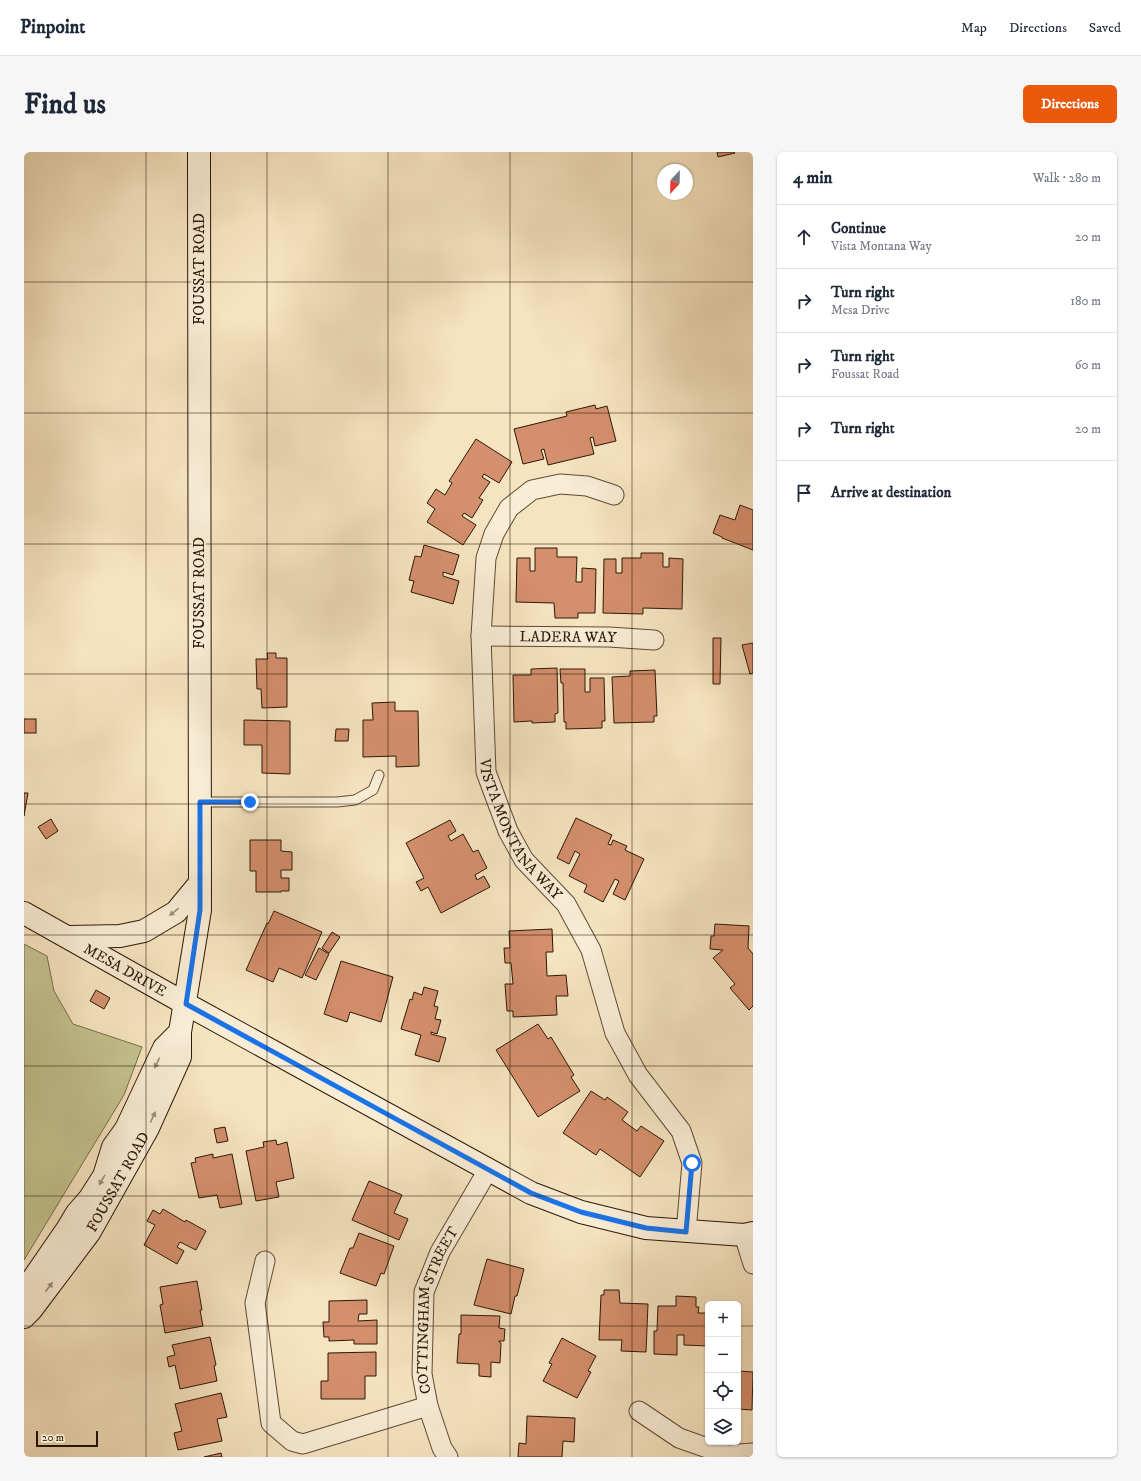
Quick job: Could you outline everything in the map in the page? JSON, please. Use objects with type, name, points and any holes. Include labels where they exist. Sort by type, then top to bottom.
[{"type":"main road","name":"FOUSSAT ROAD","points":[[24,1317],[31,1310],[89,1233],[144,1135],[180,1057],[180,1032],[186,1004],[200,910],[199,152]]},
{"type":"main road","points":[[67,937],[120,936],[144,931],[176,912],[200,883]]},
{"type":"main road","name":"MESA DRIVE","points":[[24,913],[186,1004],[531,1193],[581,1212],[646,1228],[686,1232],[749,1234]]},
{"type":"main road","name":"FOUSSAT ROAD","points":[[24,1292],[64,1235],[77,1213],[90,1198],[104,1176],[113,1147],[126,1128],[164,1048],[180,1032]]},
{"type":"street","name":"VISTA MONTANA WAY","points":[[614,495],[587,486],[560,484],[532,490],[509,508],[494,534],[486,558],[481,636],[486,772],[508,831],[524,860],[566,904],[591,950],[615,1033],[638,1075],[681,1131],[692,1163],[686,1232]]},
{"type":"street","name":"LADERA WAY","points":[[481,636],[609,637],[654,640]]},
{"type":"street","name":"COTTINGHAM STREET","points":[[448,1457],[442,1448],[428,1406],[422,1374],[424,1292],[440,1252],[488,1170]]},
{"type":"street","points":[[749,1234],[753,1264]]},
{"type":"street","points":[[265,1261],[255,1303],[271,1423],[292,1441],[303,1444],[428,1406]]},
{"type":"street","points":[[640,1411],[679,1438],[727,1455],[753,1453]]},
{"type":"lane","points":[[200,802],[337,802],[355,800],[372,790],[379,775]]},
{"type":"shaded area","points":[[24,944],[47,956],[54,991],[73,1024],[142,1047],[124,1095],[24,1260]]},
{"type":"building","points":[[717,152],[734,152],[735,153],[718,157]]},
{"type":"building","points":[[595,405],[596,409],[607,406],[616,441],[595,446],[593,437],[590,438],[594,454],[548,465],[544,449],[541,450],[544,459],[523,464],[514,429],[567,416],[566,412]]},
{"type":"building","points":[[476,439],[512,462],[499,483],[484,474],[482,477],[490,482],[479,498],[483,500],[472,518],[464,513],[462,516],[476,525],[463,545],[427,522],[435,509],[427,503],[436,489],[445,495],[452,483],[449,481]]},
{"type":"building","points":[[740,505],[753,510],[753,550],[713,533],[720,515],[735,520]]},
{"type":"building","points":[[424,545],[459,555],[453,575],[443,572],[443,576],[459,581],[453,604],[411,592],[414,581],[409,580],[415,556],[421,557]]},
{"type":"building","points":[[535,548],[557,548],[557,557],[577,557],[576,582],[582,582],[582,568],[596,569],[595,613],[578,613],[578,618],[555,618],[554,603],[516,602],[517,558],[530,558],[530,571],[535,571]]},
{"type":"building","points":[[641,553],[663,553],[663,567],[669,567],[669,558],[683,559],[682,609],[643,608],[643,614],[603,613],[604,559],[616,559],[616,573],[622,573],[622,558],[641,558]]},
{"type":"building","points":[[713,638],[721,638],[720,684],[713,684]]},
{"type":"building","points":[[753,643],[753,673],[750,674],[742,645]]},
{"type":"building","points":[[267,653],[276,653],[276,658],[287,658],[287,707],[262,708],[261,689],[257,689],[256,659],[268,659]]},
{"type":"building","points":[[557,668],[558,713],[555,714],[555,722],[514,722],[513,675],[531,675],[531,669]]},
{"type":"building","points":[[560,669],[585,669],[585,692],[590,692],[590,678],[604,678],[605,721],[602,721],[602,728],[566,729],[566,722],[564,722],[563,683],[561,683]]},
{"type":"building","points":[[655,670],[657,716],[654,716],[654,722],[614,723],[612,677],[630,676],[630,671]]},
{"type":"building","points":[[395,702],[395,711],[418,711],[419,766],[396,767],[396,756],[363,757],[363,720],[373,720],[372,703]]},
{"type":"building","points":[[24,719],[36,719],[36,733],[24,733]]},
{"type":"building","points":[[244,720],[290,721],[290,774],[262,773],[262,745],[244,745]]},
{"type":"building","points":[[336,729],[349,729],[348,741],[335,741]]},
{"type":"building","points":[[24,793],[28,793],[24,816]]},
{"type":"building","points":[[576,818],[612,835],[608,844],[611,845],[613,840],[627,846],[625,850],[644,859],[625,900],[613,894],[619,881],[615,879],[603,902],[584,892],[587,885],[569,876],[580,854],[575,851],[569,864],[557,858]]},
{"type":"building","points":[[51,819],[58,831],[46,839],[38,827]]},
{"type":"building","points":[[450,820],[456,831],[448,836],[451,841],[463,834],[473,852],[478,850],[487,868],[475,875],[477,880],[484,876],[490,887],[441,913],[428,887],[421,891],[416,882],[424,878],[406,843]]},
{"type":"building","points":[[250,840],[281,840],[281,851],[292,852],[292,870],[281,870],[281,878],[289,878],[289,891],[256,892],[256,871],[250,871]]},
{"type":"building","points":[[274,911],[322,932],[302,978],[279,968],[273,982],[246,970]]},
{"type":"building","points":[[715,924],[749,926],[748,948],[753,954],[753,1006],[749,1010],[730,988],[735,984],[713,958],[723,950],[710,949],[711,936],[714,936]]},
{"type":"building","points":[[552,929],[553,952],[546,952],[547,976],[566,975],[568,996],[556,996],[557,1015],[513,1017],[513,1011],[507,1011],[505,984],[513,984],[511,963],[505,963],[504,948],[510,948],[509,931]]},
{"type":"building","points":[[332,932],[340,937],[329,953],[322,948]]},
{"type":"building","points":[[319,948],[329,954],[316,980],[305,975]]},
{"type":"building","points":[[341,961],[393,977],[381,1022],[350,1012],[347,1022],[324,1014]]},
{"type":"building","points":[[424,987],[438,991],[434,1006],[438,1007],[435,1019],[441,1020],[437,1034],[431,1032],[431,1034],[446,1038],[439,1062],[415,1055],[421,1035],[401,1029],[410,999],[412,1000],[414,992],[422,995]]},
{"type":"building","points":[[96,990],[110,998],[104,1009],[90,1001]]},
{"type":"building","points":[[538,1024],[548,1039],[551,1037],[574,1075],[571,1077],[580,1091],[538,1117],[496,1050]]},
{"type":"building","points":[[591,1091],[605,1100],[607,1097],[628,1112],[622,1120],[637,1131],[641,1126],[664,1141],[640,1177],[600,1149],[596,1155],[563,1133]]},
{"type":"building","points":[[225,1127],[228,1141],[217,1143],[214,1129]]},
{"type":"building","points":[[276,1140],[277,1145],[287,1142],[294,1178],[276,1182],[279,1197],[256,1201],[246,1151],[264,1147],[263,1142]]},
{"type":"building","points":[[213,1154],[213,1158],[232,1154],[242,1204],[220,1208],[217,1195],[199,1198],[191,1163],[196,1162],[195,1158]]},
{"type":"building","points":[[369,1181],[402,1195],[394,1213],[408,1219],[399,1240],[352,1220]]},
{"type":"building","points":[[163,1209],[185,1222],[186,1220],[206,1231],[196,1250],[180,1242],[177,1247],[184,1251],[177,1264],[144,1245],[155,1225],[147,1221],[153,1210],[160,1214]]},
{"type":"building","points":[[359,1233],[394,1246],[384,1274],[381,1273],[376,1286],[340,1273],[350,1248],[353,1248]]},
{"type":"building","points":[[487,1259],[524,1269],[511,1314],[474,1305]]},
{"type":"building","points":[[197,1281],[203,1326],[165,1333],[160,1305],[163,1304],[160,1287]]},
{"type":"building","points":[[604,1290],[619,1290],[620,1303],[648,1304],[646,1352],[621,1351],[622,1340],[599,1340],[601,1295],[604,1295]]},
{"type":"building","points":[[676,1296],[696,1297],[696,1307],[699,1307],[698,1313],[705,1313],[705,1346],[684,1345],[684,1335],[677,1335],[677,1355],[654,1354],[654,1331],[657,1331],[658,1306],[676,1306]]},
{"type":"building","points":[[367,1300],[367,1314],[359,1314],[358,1321],[377,1320],[377,1344],[354,1344],[354,1340],[329,1341],[329,1337],[324,1337],[323,1322],[329,1322],[329,1301]]},
{"type":"building","points":[[461,1315],[500,1316],[499,1328],[505,1329],[504,1341],[499,1341],[501,1343],[500,1363],[491,1362],[491,1377],[479,1376],[479,1364],[457,1363],[459,1334],[461,1334]]},
{"type":"building","points":[[210,1337],[216,1365],[214,1366],[217,1381],[180,1389],[175,1365],[169,1367],[167,1357],[175,1355],[172,1345]]},
{"type":"building","points":[[562,1338],[596,1356],[588,1371],[591,1372],[577,1398],[543,1381],[552,1364],[549,1363]]},
{"type":"building","points":[[376,1352],[376,1376],[365,1376],[365,1399],[321,1399],[321,1381],[328,1381],[328,1353]]},
{"type":"building","points":[[741,1371],[753,1372],[752,1410],[741,1409]]},
{"type":"building","points":[[221,1393],[227,1417],[217,1419],[222,1441],[178,1450],[174,1433],[182,1431],[175,1404]]},
{"type":"building","points":[[527,1416],[575,1418],[574,1442],[563,1441],[562,1457],[518,1457],[519,1443],[526,1444]]},
{"type":"building","points":[[221,1453],[222,1457],[204,1457]]},
{"type":"route","points":[[250,802],[200,802],[200,910],[186,1004],[531,1193],[581,1212],[646,1228],[686,1232],[692,1163]]}]
